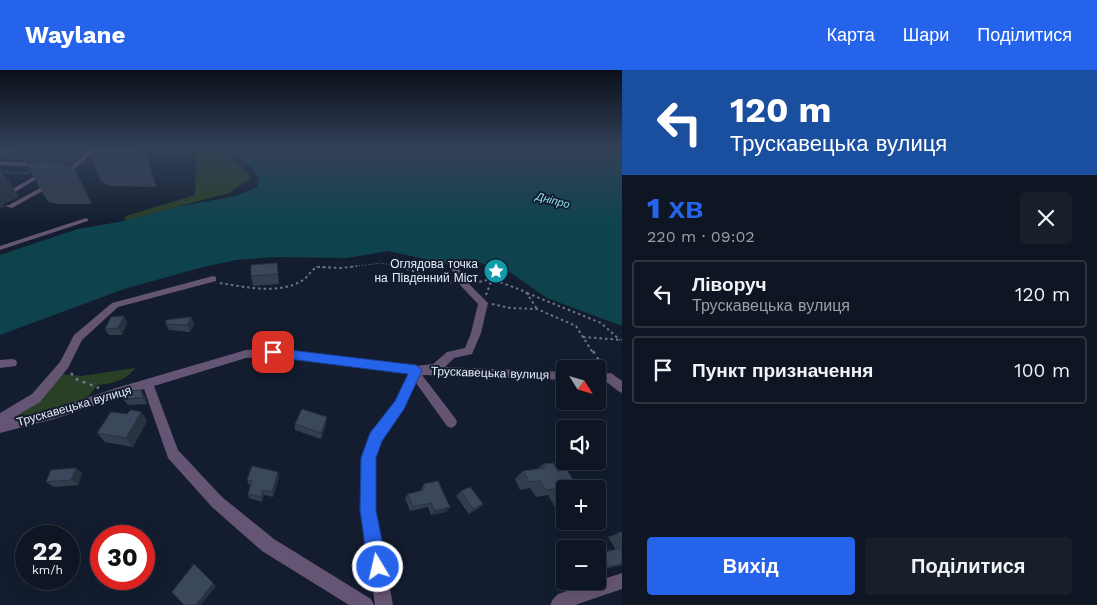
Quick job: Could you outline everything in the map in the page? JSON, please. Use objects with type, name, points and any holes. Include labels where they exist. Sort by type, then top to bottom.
[{"type":"street","points":[[0,192],[31,174]]},
{"type":"street","points":[[0,199],[39,174]]},
{"type":"street","points":[[7,206],[10,207],[34,195],[64,174]]},
{"type":"street","points":[[0,248],[86,220]]},
{"type":"street","points":[[451,422],[415,372],[436,368],[451,356],[468,351],[477,335],[483,303],[464,284],[455,269]]},
{"type":"street","points":[[0,419],[36,398],[64,365],[78,338],[115,305],[213,279]]},
{"type":"street","name":"Трускавецька вулиця","points":[[0,427],[54,414],[116,393],[246,354],[273,352],[415,372],[556,376]]},
{"type":"street","points":[[0,364],[12,363]]},
{"type":"street","name":"Трускавецька вулиця","points":[[384,605],[368,510],[368,458],[376,438],[400,405],[415,372]]},
{"type":"street","points":[[606,378],[611,378],[622,388]]},
{"type":"street","name":"Трускавецька вулиця","points":[[148,384],[173,454],[217,502],[268,545],[365,605]]},
{"type":"street","points":[[559,605],[564,600],[622,581]]},
{"type":"path","points":[[213,279],[220,283],[244,288],[280,287],[302,281],[312,269],[322,265],[336,268],[388,263],[440,282],[464,284],[492,280],[600,323],[621,340]]},
{"type":"path","points":[[492,280],[483,303],[510,308],[537,309],[576,326],[611,378]]},
{"type":"path","points":[[526,292],[537,309]]},
{"type":"path","points":[[583,337],[601,340],[621,340]]},
{"type":"path","points":[[64,365],[76,379],[116,393]]},
{"type":"shaded area","points":[[196,174],[247,174],[251,178],[229,193],[124,221],[126,216],[195,195]]},
{"type":"shaded area","points":[[135,368],[118,381],[97,385],[90,395],[82,400],[25,417],[3,421],[61,374],[81,376]]},
{"type":"water","name":"Дніпро","points":[[256,174],[622,174],[622,326],[547,298],[505,269],[476,262],[452,265],[388,251],[347,258],[273,257],[236,260],[203,267],[124,289],[0,335],[0,255],[78,229],[124,221],[177,207],[235,196],[257,187],[259,179]]},
{"type":"building","points":[[277,263],[278,274],[251,276],[251,265]]},
{"type":"building","points":[[124,316],[118,328],[105,329],[111,317]]},
{"type":"building","points":[[191,317],[187,325],[166,324],[166,320]]},
{"type":"building","points":[[141,390],[143,398],[123,399],[126,391]]},
{"type":"building","points":[[302,409],[327,417],[321,433],[295,424]]},
{"type":"building","points":[[131,410],[141,412],[126,438],[97,433],[111,412],[127,414]]},
{"type":"building","points":[[553,463],[558,471],[567,470],[573,480],[556,480],[556,488],[546,490],[540,481],[530,482],[523,471],[545,468],[543,464]]},
{"type":"building","points":[[252,466],[278,472],[272,492],[263,490],[261,497],[248,494],[252,481],[247,480]]},
{"type":"building","points":[[76,468],[71,480],[46,482],[51,470]]},
{"type":"building","points":[[438,481],[450,507],[435,511],[431,503],[413,507],[408,494],[424,490],[424,484]]},
{"type":"building","points":[[470,487],[483,504],[473,509],[461,491]]},
{"type":"building","points":[[622,532],[622,540],[617,533]]},
{"type":"building","points":[[622,548],[622,564],[609,567],[606,562],[606,552]]},
{"type":"building","points":[[194,564],[213,583],[196,605],[184,605],[172,592]]},
{"type":"place","name":"Оглядова точка на Південний Міст","points":[[496,271]]},
{"type":"route","points":[[273,352],[318,356],[416,370],[400,405],[376,438],[368,458],[368,510],[378,567]]}]
